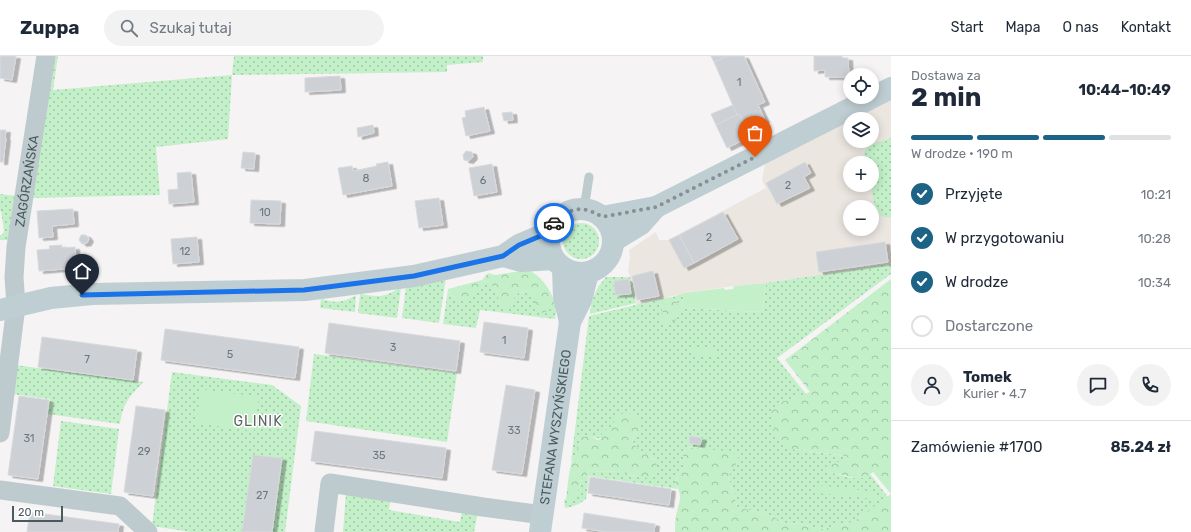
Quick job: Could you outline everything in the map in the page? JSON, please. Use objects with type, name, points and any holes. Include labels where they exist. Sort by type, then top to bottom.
[{"type":"street","name":"ZAGÓRZAŃSKA","points":[[0,433],[8,308],[14,277],[16,247],[46,56]]},
{"type":"street","points":[[593,213],[608,224],[612,232],[612,250],[608,258],[595,270],[577,273],[568,271],[559,263],[550,251],[549,242],[550,232],[554,224],[567,212],[576,209],[593,213],[656,207],[891,88]]},
{"type":"street","points":[[613,241],[641,224],[656,207]]},
{"type":"street","points":[[8,308],[51,298],[92,294],[304,290],[414,276],[503,256],[519,245],[550,232]]},
{"type":"street","points":[[503,256],[521,260],[559,263]]},
{"type":"street","name":"STEFANA WYSZYŃSKIEGO","points":[[559,263],[564,298],[570,322]]},
{"type":"street","name":"STEFANA WYSZYŃSKIEGO","points":[[542,523],[570,322],[581,300],[588,272]]},
{"type":"street","points":[[324,532],[330,484],[483,507],[542,523]]},
{"type":"street","points":[[0,490],[120,506],[148,532]]},
{"type":"lane","points":[[589,177],[593,213]]},
{"type":"shaded area","points":[[891,100],[891,264],[766,283],[684,293],[637,305],[628,270],[630,258],[629,250],[656,232],[659,240],[668,240],[766,188],[762,180],[765,164],[843,125],[843,148],[879,148],[879,112],[867,112]]},
{"type":"green space","points":[[52,56],[58,56],[53,90],[232,75],[228,139],[156,147],[160,195],[30,198]]},
{"type":"green space","points":[[234,56],[483,56],[483,62],[447,65],[447,72],[232,75]]},
{"type":"green space","points":[[891,138],[891,217],[881,215],[879,213],[879,200],[874,200],[872,192],[879,192],[879,156],[865,156],[864,153],[867,148],[879,148],[879,142]]},
{"type":"green space","points":[[0,194],[17,196],[11,240],[0,240],[0,235],[2,235],[4,231],[0,211]]},
{"type":"green space","points":[[585,223],[594,228],[598,234],[598,248],[594,254],[585,259],[577,259],[568,254],[564,248],[563,237],[568,228],[574,224]]},
{"type":"green space","points":[[891,264],[891,274],[777,358],[806,394],[778,403],[792,449],[846,456],[850,460],[829,472],[856,478],[866,477],[870,474],[888,497],[853,522],[822,529],[801,524],[786,523],[766,514],[737,507],[728,477],[704,449],[686,447],[683,456],[686,463],[679,472],[675,483],[678,489],[589,476],[586,499],[576,505],[565,508],[564,500],[566,499],[568,503],[579,489],[583,476],[590,471],[621,472],[639,477],[655,460],[633,443],[632,439],[640,429],[611,429],[602,438],[590,436],[571,462],[589,316],[660,299],[660,305],[663,313],[679,304],[672,297],[684,293],[681,308],[762,312],[766,283]]},
{"type":"green space","points":[[528,270],[543,281],[557,305],[543,313],[533,307],[536,296],[528,292],[518,293],[506,308],[501,307],[496,289],[486,280],[473,296],[465,300],[449,295],[448,289],[482,280],[488,273],[495,275]]},
{"type":"green space","points":[[606,277],[630,277],[636,303],[590,314],[595,294],[599,285]]},
{"type":"green space","points":[[446,278],[439,323],[402,318],[406,286]]},
{"type":"green space","points":[[891,279],[891,494],[873,472],[866,477],[859,479],[829,472],[826,464],[850,460],[846,456],[792,449],[776,437],[770,413],[778,403],[810,392],[785,360]]},
{"type":"green space","points":[[486,280],[496,289],[501,307],[506,308],[518,293],[528,292],[557,305],[555,319],[480,310],[476,328],[443,324],[448,289],[449,295],[462,300],[474,294]]},
{"type":"green space","points":[[766,283],[762,312],[681,308],[684,293],[724,288],[725,290],[733,289],[734,286]]},
{"type":"green space","points":[[401,287],[397,318],[358,313],[360,294],[381,296]]},
{"type":"green space","points":[[356,295],[355,312],[320,308],[321,299],[339,302]]},
{"type":"green space","points":[[672,297],[679,308],[677,317],[675,321],[660,323],[658,319],[659,315],[663,313],[660,305],[660,299]]},
{"type":"green space","points":[[692,347],[715,349],[715,357],[691,356]]},
{"type":"green space","points":[[314,354],[457,373],[447,442],[306,421]]},
{"type":"green space","points":[[15,365],[143,382],[127,402],[120,424],[48,414],[50,399],[11,394]]},
{"type":"green space","points":[[172,372],[272,385],[301,406],[285,532],[191,532],[152,526]]},
{"type":"green space","points":[[201,389],[259,397],[254,431],[196,423]]},
{"type":"green space","points":[[635,413],[642,420],[640,429],[632,439],[638,448],[656,462],[656,474],[651,478],[639,477],[621,472],[590,471],[583,476],[575,497],[568,503],[566,499],[568,480],[573,460],[578,451],[577,446],[582,437],[590,436],[598,440],[601,439],[602,430],[610,429],[618,414]]},
{"type":"green space","points":[[61,421],[119,429],[111,494],[53,486]]},
{"type":"green space","points":[[685,447],[733,452],[739,459],[728,477],[737,507],[766,514],[786,523],[801,524],[822,529],[853,522],[891,494],[891,532],[675,532],[680,496],[675,483],[679,472],[686,463],[683,456]]},
{"type":"green space","points":[[818,485],[876,492],[875,499],[817,493]]},
{"type":"green space","points":[[346,493],[391,494],[389,510],[460,522],[463,504],[479,507],[474,532],[343,532]]},
{"type":"building","points":[[0,56],[16,56],[12,80],[0,78]]},
{"type":"building","points":[[711,56],[727,56],[714,62]]},
{"type":"building","points":[[727,56],[744,56],[765,102],[758,105],[765,120],[746,128],[739,114],[737,115],[714,62]]},
{"type":"building","points":[[814,56],[842,56],[842,58],[848,58],[849,68],[843,68],[843,77],[825,77],[825,70],[814,71]]},
{"type":"building","points":[[340,76],[341,90],[305,92],[305,78]]},
{"type":"building","points":[[733,105],[737,115],[716,125],[711,114]]},
{"type":"building","points":[[484,107],[490,131],[466,136],[462,118],[466,117],[465,111]]},
{"type":"building","points":[[512,112],[513,120],[504,121],[502,113]]},
{"type":"building","points":[[739,114],[750,137],[727,148],[716,125]]},
{"type":"building","points":[[373,125],[374,133],[358,137],[357,128]]},
{"type":"building","points":[[0,130],[6,130],[3,162],[0,162]]},
{"type":"building","points":[[466,151],[472,152],[473,157],[469,161],[464,160],[463,155]]},
{"type":"building","points":[[243,152],[255,153],[254,169],[241,168]]},
{"type":"building","points":[[388,162],[392,186],[343,195],[338,168],[352,166],[353,171]]},
{"type":"building","points":[[805,162],[811,173],[804,177],[810,188],[777,204],[766,183]]},
{"type":"building","points":[[492,164],[497,192],[474,196],[469,168]]},
{"type":"building","points":[[191,172],[194,202],[169,204],[168,190],[178,189],[177,173]]},
{"type":"building","points":[[439,198],[443,225],[419,228],[415,201]]},
{"type":"building","points":[[251,200],[281,201],[280,224],[250,223]]},
{"type":"building","points":[[73,209],[74,224],[52,226],[53,237],[39,238],[37,211]]},
{"type":"building","points":[[723,212],[738,239],[694,263],[679,235]]},
{"type":"building","points":[[81,235],[86,235],[89,239],[87,243],[82,244],[79,240]]},
{"type":"building","points":[[679,235],[694,263],[684,268],[669,240]]},
{"type":"building","points":[[197,237],[199,262],[173,264],[171,239]]},
{"type":"building","points":[[885,242],[888,262],[819,272],[816,252]]},
{"type":"building","points":[[62,245],[62,248],[75,247],[76,268],[39,271],[37,250],[50,249],[49,246]]},
{"type":"building","points":[[653,271],[659,296],[637,300],[632,276]]},
{"type":"building","points":[[629,279],[631,294],[615,295],[614,281]]},
{"type":"building","points":[[484,322],[528,328],[524,358],[480,352]]},
{"type":"building","points":[[329,323],[460,341],[456,371],[325,353]]},
{"type":"building","points":[[165,329],[299,347],[295,378],[161,360]]},
{"type":"building","points":[[42,337],[137,350],[133,380],[38,367]]},
{"type":"building","points":[[506,385],[535,390],[522,474],[492,470]]},
{"type":"building","points":[[19,396],[49,400],[38,479],[8,475]]},
{"type":"building","points":[[136,406],[165,410],[153,496],[124,492]]},
{"type":"building","points":[[315,431],[446,448],[442,478],[311,461]]},
{"type":"building","points":[[690,436],[702,438],[700,445],[689,443]]},
{"type":"building","points":[[253,455],[282,458],[272,532],[242,532]]},
{"type":"building","points":[[590,477],[671,489],[669,505],[588,493]]},
{"type":"building","points":[[30,512],[119,524],[118,532],[27,532]]},
{"type":"building","points":[[584,513],[655,524],[654,532],[606,532],[582,528]]},
{"type":"way so far","points":[[554,223],[567,212],[576,209],[586,209],[602,217],[656,207],[755,157]]},
{"type":"district","name":"GLINIK","points":[[258,421]]},
{"type":"route","points":[[82,295],[304,290],[414,276],[503,256],[519,245],[550,232],[554,223]]}]
